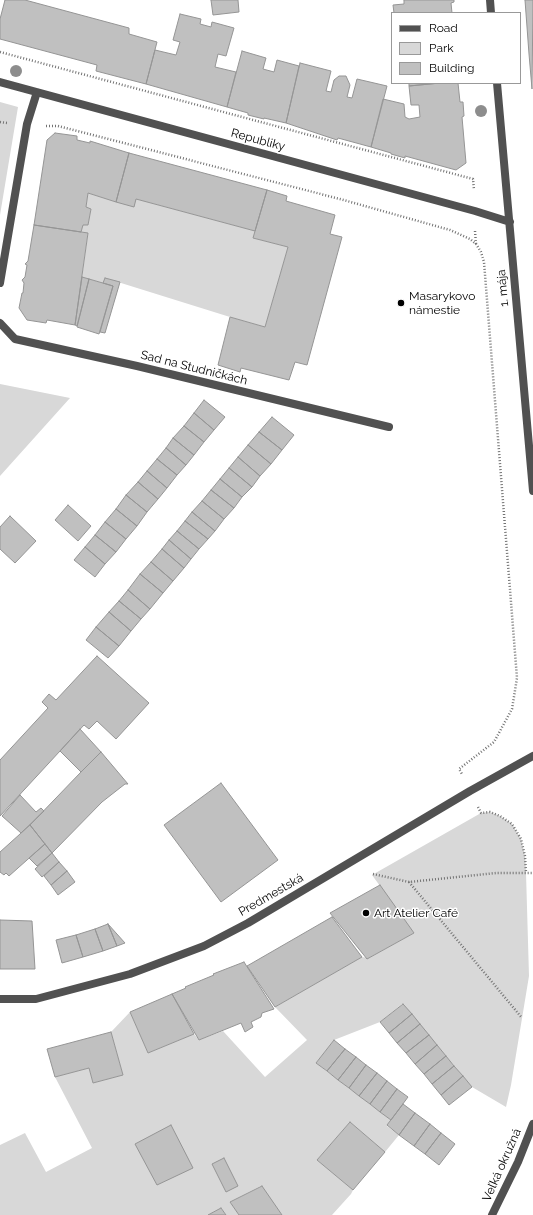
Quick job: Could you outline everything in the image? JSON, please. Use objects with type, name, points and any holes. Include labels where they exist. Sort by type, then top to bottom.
[{"type":"street","points":[[490,0],[491,12]]},
{"type":"street","name":"Republiky","points":[[0,82],[510,222]]},
{"type":"street","name":"1. mája","points":[[498,84],[533,491]]},
{"type":"street","points":[[0,283],[27,124],[37,92]]},
{"type":"street","name":"Sad na Studničkách","points":[[0,323],[15,338],[389,427]]},
{"type":"street","name":"Predmestská","points":[[0,999],[36,999],[130,974],[204,946],[248,923],[470,791],[533,756]]},
{"type":"street","name":"Veľká okružná","points":[[492,1215],[518,1162],[533,1124]]},
{"type":"path","points":[[0,52],[474,179],[474,186]]},
{"type":"path","points":[[0,122],[8,123]]},
{"type":"path","points":[[45,126],[58,126],[347,201],[450,230],[462,234],[476,244],[481,252],[484,262],[517,678],[512,709],[494,742],[459,769]]},
{"type":"path","points":[[475,232],[476,244]]},
{"type":"path","points":[[479,808],[481,813],[490,812],[500,816],[512,824],[521,839],[525,856],[526,873]]},
{"type":"path","points":[[373,874],[409,882],[496,873],[533,873]]},
{"type":"path","points":[[409,882],[522,1018]]},
{"type":"green space","points":[[0,102],[18,107],[0,215]]},
{"type":"green space","points":[[88,193],[116,202],[136,199],[255,231],[253,238],[288,247],[265,327],[105,278],[103,283],[82,277],[88,234],[81,232],[83,225],[88,225],[91,209],[86,207]]},
{"type":"green space","points":[[0,384],[70,398],[0,476]]},
{"type":"green space","points":[[490,812],[500,816],[512,824],[521,839],[525,856],[526,873],[529,976],[506,1107],[472,1087],[402,1004],[380,1022],[334,1040],[316,1063],[391,1120],[387,1126],[399,1135],[385,1152],[350,1122],[317,1160],[353,1190],[332,1215],[282,1215],[261,1186],[230,1202],[239,1215],[226,1215],[221,1208],[208,1215],[0,1215],[0,1145],[25,1133],[46,1172],[92,1148],[55,1077],[89,1068],[93,1083],[123,1075],[111,1032],[130,1012],[148,1053],[194,1034],[199,1040],[223,1031],[265,1077],[307,1040],[275,1007],[362,957],[369,958],[414,933],[372,875],[481,813]]},
{"type":"building","points":[[5,0],[25,0],[129,28],[129,34],[157,42],[146,84],[96,71],[97,65],[0,39],[0,19]]},
{"type":"building","points":[[211,0],[238,0],[239,12],[213,15]]},
{"type":"building","points":[[404,0],[454,0],[454,2],[451,3],[452,12],[394,12],[393,5],[404,4]]},
{"type":"building","points":[[525,0],[533,0],[532,89],[529,54]]},
{"type":"building","points":[[180,14],[201,19],[200,24],[211,27],[212,22],[234,28],[226,56],[218,54],[215,67],[236,72],[227,107],[146,84],[155,50],[176,55],[180,42],[173,40]]},
{"type":"building","points":[[242,51],[266,58],[263,69],[274,72],[277,60],[299,66],[286,123],[248,115],[248,113],[227,107]]},
{"type":"building","points":[[300,63],[331,71],[326,91],[331,92],[334,80],[339,76],[346,76],[350,85],[347,97],[352,98],[357,79],[387,86],[371,147],[338,138],[337,140],[286,123]]},
{"type":"building","points":[[409,84],[430,84],[409,86]]},
{"type":"building","points":[[458,84],[460,102],[463,102],[464,116],[462,117],[466,163],[456,170],[405,156],[405,158],[371,147],[383,99],[404,104],[405,117],[409,119],[420,117],[419,105],[411,105],[409,86]]},
{"type":"building","points":[[55,133],[77,136],[77,140],[90,143],[90,141],[129,153],[116,202],[88,193],[86,207],[91,209],[88,225],[83,225],[81,232],[34,225],[47,140]]},
{"type":"building","points":[[129,153],[267,190],[255,231],[136,199],[134,207],[116,202]]},
{"type":"building","points":[[267,190],[287,196],[286,201],[335,215],[330,234],[342,237],[307,365],[295,362],[289,380],[241,368],[240,372],[218,365],[230,317],[265,327],[288,247],[253,238]]},
{"type":"building","points":[[34,225],[88,233],[75,325],[47,320],[46,323],[27,320],[19,308],[23,293],[24,283],[22,280],[25,277],[27,265],[25,264],[28,261]]},
{"type":"building","points":[[82,277],[89,279],[77,326],[75,325]]},
{"type":"building","points":[[105,278],[120,282],[105,333],[100,332],[113,286],[103,283]]},
{"type":"building","points":[[89,279],[113,286],[99,334],[77,327]]},
{"type":"building","points":[[204,400],[225,417],[214,430],[194,413]]},
{"type":"building","points":[[194,413],[214,430],[204,442],[184,426]]},
{"type":"building","points":[[272,417],[294,435],[282,450],[259,432]]},
{"type":"building","points":[[184,426],[204,442],[194,455],[173,438]]},
{"type":"building","points":[[259,432],[282,450],[271,464],[248,445]]},
{"type":"building","points":[[173,438],[194,455],[186,465],[166,448]]},
{"type":"building","points":[[248,445],[271,464],[260,476],[238,457]]},
{"type":"building","points":[[166,448],[186,465],[177,475],[157,459]]},
{"type":"building","points":[[238,457],[260,476],[252,487],[229,468]]},
{"type":"building","points":[[157,459],[177,475],[167,488],[147,471]]},
{"type":"building","points":[[229,468],[252,487],[242,497],[220,479]]},
{"type":"building","points":[[147,471],[167,488],[158,499],[138,482]]},
{"type":"building","points":[[220,479],[242,497],[234,508],[211,490]]},
{"type":"building","points":[[138,482],[158,499],[147,512],[126,495]]},
{"type":"building","points":[[211,490],[234,508],[224,519],[202,501]]},
{"type":"building","points":[[126,495],[147,512],[137,526],[116,509]]},
{"type":"building","points":[[202,501],[224,519],[215,531],[192,512]]},
{"type":"building","points":[[68,505],[91,526],[78,541],[55,520]]},
{"type":"building","points":[[116,509],[137,526],[126,539],[105,522]]},
{"type":"building","points":[[192,512],[215,531],[208,539],[185,521]]},
{"type":"building","points":[[10,516],[36,541],[15,563],[0,549],[0,527]]},
{"type":"building","points":[[185,521],[208,539],[199,549],[177,531]]},
{"type":"building","points":[[105,522],[126,539],[116,552],[95,535]]},
{"type":"building","points":[[177,531],[199,549],[191,559],[169,540]]},
{"type":"building","points":[[95,535],[116,552],[105,564],[85,547]]},
{"type":"building","points":[[169,540],[191,559],[184,568],[162,549]]},
{"type":"building","points":[[85,547],[105,564],[95,577],[74,560]]},
{"type":"building","points":[[162,549],[184,568],[173,581],[151,562]]},
{"type":"building","points":[[151,562],[173,581],[163,593],[140,574]]},
{"type":"building","points":[[140,574],[163,593],[150,609],[128,590]]},
{"type":"building","points":[[128,590],[150,609],[141,619],[119,601]]},
{"type":"building","points":[[119,601],[141,619],[131,631],[109,612]]},
{"type":"building","points":[[109,612],[131,631],[119,646],[96,627]]},
{"type":"building","points":[[96,627],[119,646],[108,658],[86,640]]},
{"type":"building","points":[[97,656],[149,703],[116,739],[97,721],[89,729],[84,725],[0,816],[0,760],[48,708],[42,702],[49,694],[56,700]]},
{"type":"building","points":[[80,729],[101,752],[81,772],[60,751]]},
{"type":"building","points":[[101,752],[128,784],[125,784],[102,802],[52,853],[30,825]]},
{"type":"building","points":[[221,783],[278,860],[221,902],[164,825]]},
{"type":"building","points":[[20,795],[36,812],[41,808],[44,811],[21,833],[2,816]]},
{"type":"building","points":[[30,825],[45,844],[9,876],[6,873],[4,875],[0,872],[0,852]]},
{"type":"building","points":[[45,844],[52,853],[37,866],[29,858]]},
{"type":"building","points":[[52,853],[59,862],[42,877],[35,869]]},
{"type":"building","points":[[59,862],[67,871],[51,885],[44,876]]},
{"type":"building","points":[[67,871],[75,882],[58,895],[51,885]]},
{"type":"building","points":[[380,885],[414,933],[367,959],[330,913]]},
{"type":"building","points":[[332,917],[362,957],[275,1007],[247,966]]},
{"type":"building","points":[[0,920],[32,921],[35,969],[0,969]]},
{"type":"building","points":[[108,924],[125,943],[117,946]]},
{"type":"building","points":[[108,924],[117,946],[103,951],[95,929]]},
{"type":"building","points":[[95,929],[103,951],[83,957],[76,935]]},
{"type":"building","points":[[76,935],[83,957],[62,963],[56,940]]},
{"type":"building","points":[[244,962],[274,1009],[262,1013],[261,1017],[251,1022],[253,1027],[245,1032],[241,1023],[199,1040],[172,994],[214,975],[213,974]]},
{"type":"building","points":[[172,994],[194,1034],[148,1053],[130,1012]]},
{"type":"building","points":[[403,1004],[412,1014],[389,1033],[380,1022]]},
{"type":"building","points":[[412,1014],[420,1024],[397,1043],[389,1033]]},
{"type":"building","points":[[420,1024],[429,1035],[406,1053],[397,1043]]},
{"type":"building","points":[[111,1032],[123,1075],[93,1083],[89,1068],[55,1077],[47,1049]]},
{"type":"building","points":[[429,1035],[437,1045],[415,1064],[406,1053]]},
{"type":"building","points":[[334,1040],[345,1049],[327,1071],[316,1063]]},
{"type":"building","points":[[437,1045],[446,1056],[424,1074],[415,1064]]},
{"type":"building","points":[[345,1049],[356,1057],[338,1080],[327,1071]]},
{"type":"building","points":[[446,1056],[454,1066],[432,1084],[424,1074]]},
{"type":"building","points":[[356,1057],[366,1065],[349,1088],[338,1080]]},
{"type":"building","points":[[366,1065],[377,1073],[359,1096],[349,1088]]},
{"type":"building","points":[[454,1066],[463,1076],[441,1095],[432,1084]]},
{"type":"building","points":[[377,1073],[387,1081],[370,1104],[359,1096]]},
{"type":"building","points":[[463,1076],[472,1087],[449,1105],[441,1095]]},
{"type":"building","points":[[387,1081],[397,1089],[380,1112],[370,1104]]},
{"type":"building","points":[[397,1089],[408,1097],[391,1120],[380,1112]]},
{"type":"building","points":[[403,1104],[415,1113],[399,1135],[387,1125]]},
{"type":"building","points":[[415,1113],[430,1124],[414,1146],[399,1135]]},
{"type":"building","points":[[350,1122],[385,1152],[353,1190],[317,1160]]},
{"type":"building","points":[[430,1124],[441,1133],[425,1154],[414,1146]]},
{"type":"building","points":[[171,1125],[193,1168],[157,1185],[135,1144]]},
{"type":"building","points":[[441,1133],[455,1144],[439,1165],[425,1154]]},
{"type":"building","points":[[224,1158],[238,1186],[226,1192],[212,1164]]},
{"type":"building","points":[[262,1186],[282,1215],[239,1215],[230,1202]]},
{"type":"building","points":[[221,1208],[226,1215],[208,1215]]},
{"type":"place","name":"Masarykovo námestie","points":[[401,303]]},
{"type":"place","name":"Art Atelier Café","points":[[366,913]]}]
